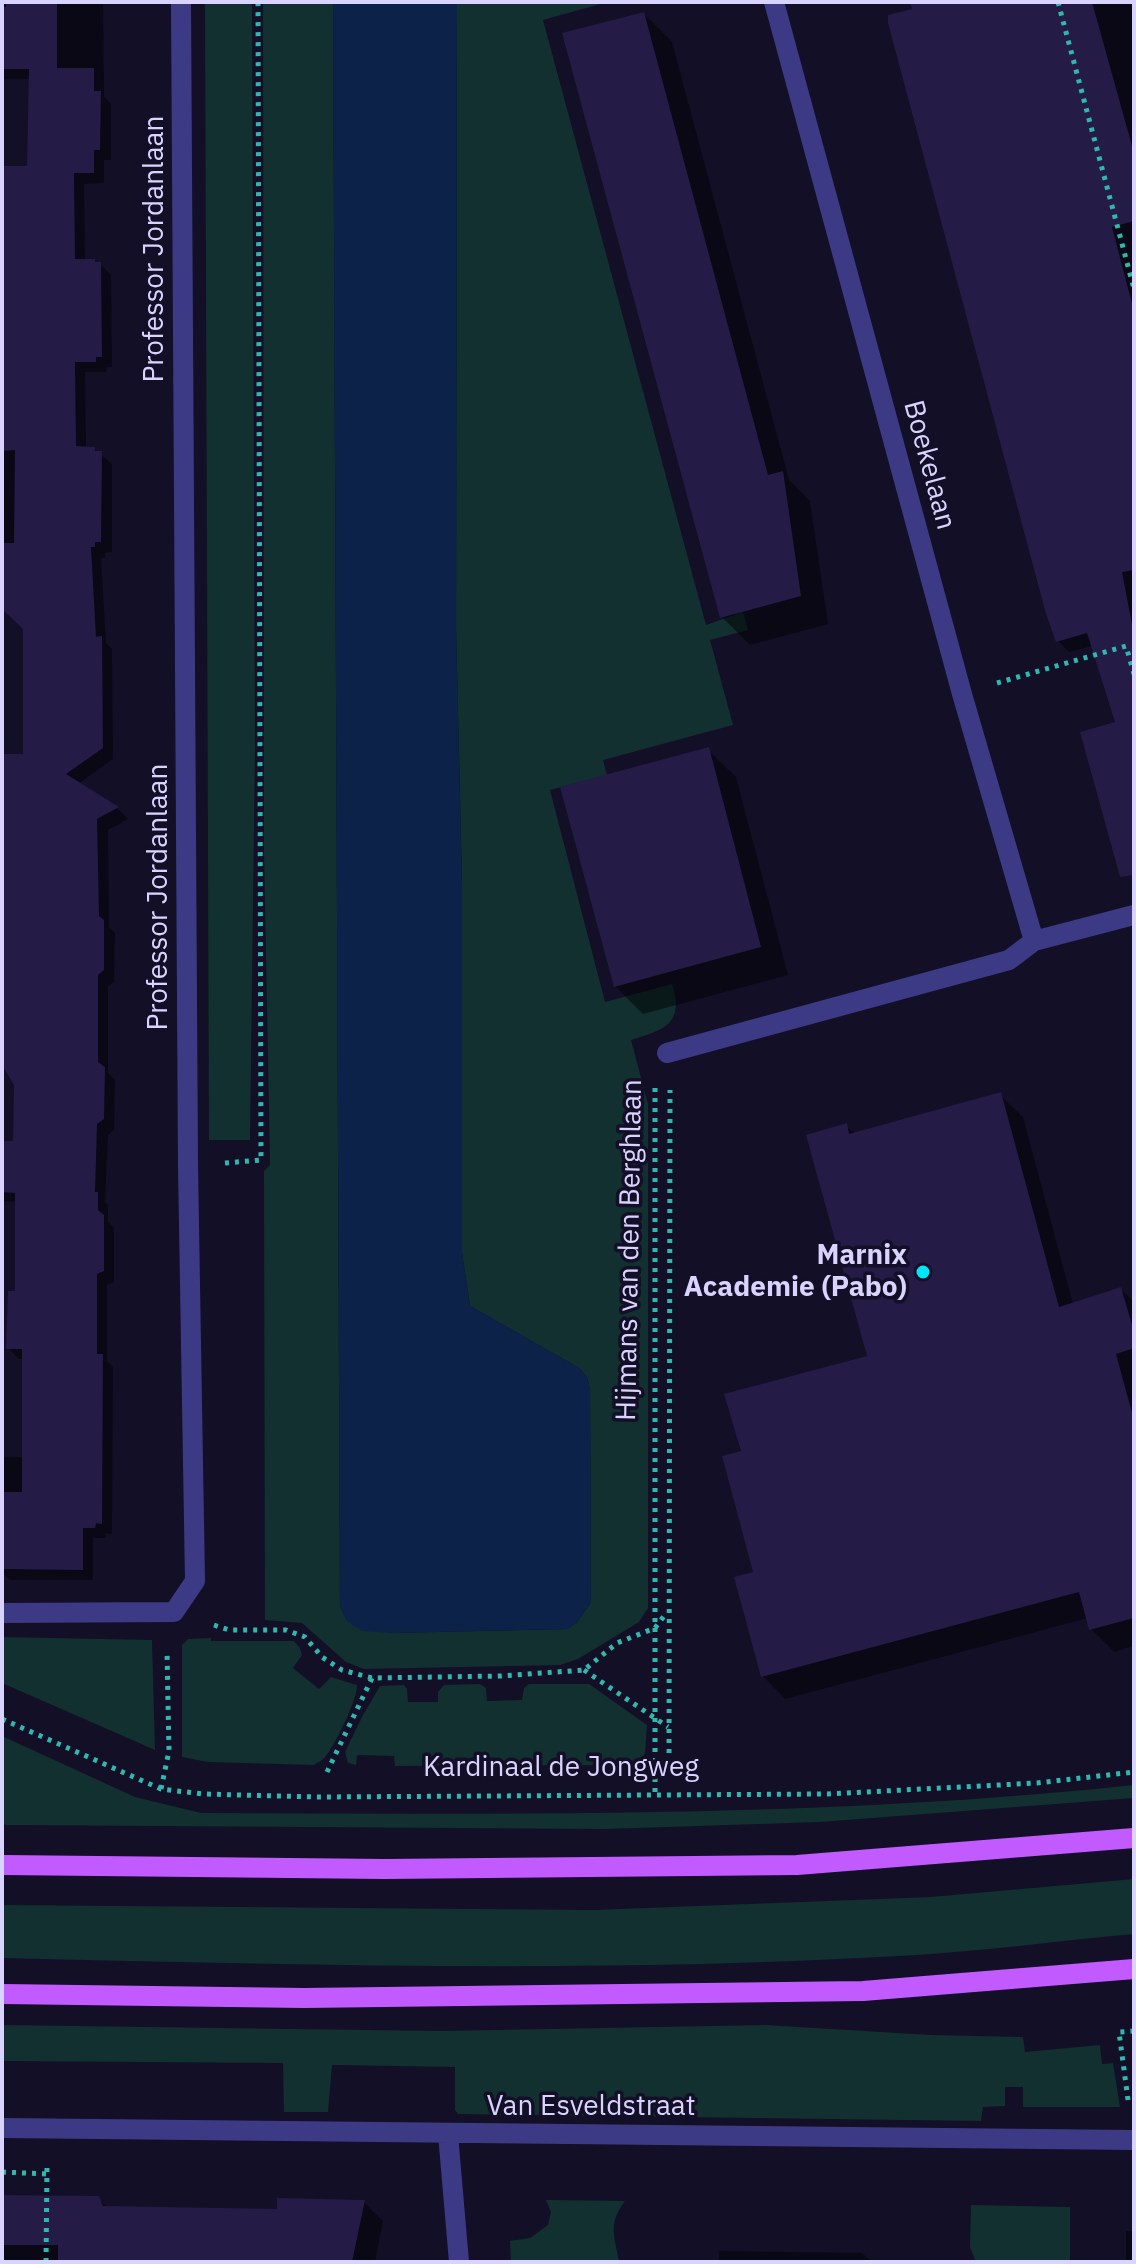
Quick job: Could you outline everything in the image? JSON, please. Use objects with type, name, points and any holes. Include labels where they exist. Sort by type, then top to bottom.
[{"type":"main road","points":[[2,1865],[370,1869],[797,1865],[1134,1838]]},
{"type":"main road","points":[[2,1994],[304,1998],[863,1991],[1134,1969]]},
{"type":"street","name":"Professor Jordanlaan","points":[[174,1612],[195,1581],[188,1165],[181,2]]},
{"type":"street","name":"Boekelaan","points":[[774,2],[962,694],[1034,941]]},
{"type":"street","name":"Hijmans van den Berghlaan","points":[[667,1053],[1009,960],[1034,941],[1134,915]]},
{"type":"street","points":[[2,1613],[174,1612]]},
{"type":"street","name":"Van Esveldstraat","points":[[2,2128],[1134,2140]]},
{"type":"street","points":[[448,2134],[459,2262]]},
{"type":"path","points":[[188,1165],[261,1160],[258,2]]},
{"type":"path","points":[[1058,2],[1134,289]]},
{"type":"path","points":[[962,694],[1126,646],[1134,674]]},
{"type":"path","points":[[667,1053],[671,1101],[669,1773]]},
{"type":"path","name":"Hijmans van den Berghlaan","points":[[655,1795],[654,1080],[667,1053]]},
{"type":"path","points":[[161,1789],[169,1751],[166,1642],[174,1612],[229,1630],[286,1630],[305,1637],[322,1657],[342,1670],[372,1678],[501,1676],[584,1670],[617,1643],[655,1628],[668,1610]]},
{"type":"path","points":[[584,1670],[668,1727]]},
{"type":"path","points":[[327,1772],[372,1678]]},
{"type":"path","name":"Kardinaal de Jongweg","points":[[2,1719],[161,1789],[203,1794],[317,1797],[827,1794],[1037,1783],[1134,1772]]},
{"type":"path","points":[[1134,2031],[1119,2032],[1134,2140]]},
{"type":"path","points":[[46,2262],[48,2129]]},
{"type":"path","points":[[2,2172],[47,2174]]},
{"type":"green space","points":[[205,2],[252,2],[255,747],[250,1140],[209,1140]]},
{"type":"green space","points":[[263,2],[333,2],[340,1606],[347,1621],[392,1633],[567,1629],[577,1622],[591,1602],[590,1389],[587,1377],[579,1368],[470,1306],[462,1253],[462,882],[456,629],[457,2],[608,2],[543,20],[706,625],[743,612],[748,630],[710,640],[733,725],[603,760],[607,775],[550,790],[605,1002],[672,984],[676,1009],[668,1024],[661,1029],[631,1040],[648,1104],[648,1608],[639,1622],[578,1659],[560,1665],[364,1669],[346,1662],[302,1623],[265,1620],[264,1171],[270,1165],[264,850]]},
{"type":"green space","points":[[2,1637],[152,1640],[155,1750],[2,1683]]},
{"type":"green space","points":[[211,1638],[211,1641],[294,1641],[302,1655],[293,1668],[319,1689],[331,1677],[357,1685],[345,1722],[324,1758],[314,1765],[208,1762],[182,1757],[182,1645],[188,1639]]},
{"type":"green space","points":[[480,1684],[486,1688],[487,1701],[522,1700],[524,1688],[529,1684],[589,1684],[647,1725],[645,1753],[638,1765],[395,1766],[394,1756],[357,1755],[356,1765],[348,1763],[345,1752],[380,1686],[404,1685],[408,1702],[438,1702],[438,1692],[444,1685]]},
{"type":"green space","points":[[2,1736],[135,1797],[201,1813],[785,1809],[1018,1796],[1134,1785],[1134,1798],[820,1822],[606,1829],[7,1825],[2,1824]]},
{"type":"green space","points":[[1134,1879],[1134,1934],[928,1954],[563,1966],[2,1958],[2,1905],[594,1910],[931,1897]]},
{"type":"green space","points":[[2,2025],[440,2031],[765,2025],[1023,2037],[1025,2052],[1100,2045],[1102,2064],[1113,2063],[1120,2107],[1023,2107],[1023,2087],[1005,2087],[1005,2106],[983,2107],[981,2121],[458,2114],[455,2110],[455,2067],[332,2065],[328,2112],[284,2112],[283,2063],[2,2061]]},
{"type":"green space","points":[[546,2200],[625,2201],[614,2224],[619,2262],[511,2262],[510,2241],[530,2238],[548,2225],[551,2212]]},
{"type":"green space","points":[[971,2205],[1070,2207],[1070,2262],[976,2262],[970,2247]]},
{"type":"water","points":[[333,2],[457,2],[456,629],[462,882],[462,1253],[470,1306],[579,1368],[587,1377],[590,1389],[591,1602],[568,1629],[362,1631],[347,1621],[340,1606]]},
{"type":"building","points":[[6,2],[57,2],[57,68],[94,68],[94,91],[101,91],[100,150],[94,150],[94,173],[74,173],[75,259],[101,262],[102,357],[96,357],[96,362],[75,362],[76,446],[95,447],[95,451],[102,451],[101,542],[95,542],[95,547],[91,547],[96,637],[102,636],[103,748],[66,774],[119,807],[97,819],[99,916],[104,920],[104,970],[98,975],[98,1062],[105,1067],[104,1119],[97,1124],[95,1192],[98,1192],[98,1210],[104,1215],[104,1271],[97,1274],[97,1354],[103,1354],[102,1524],[96,1523],[95,1528],[83,1528],[83,1570],[2,1569],[2,1492],[22,1492],[22,1349],[6,1349],[8,1291],[15,1291],[15,1193],[2,1192],[2,1141],[13,1141],[14,1085],[2,1065],[2,838],[4,754],[23,754],[23,629],[2,609],[2,543],[14,543],[15,450],[2,451],[2,166],[27,166],[29,69],[2,69],[2,7],[6,7]]},
{"type":"building","points":[[910,2],[1092,2],[1134,153],[1134,221],[1112,227],[1134,311],[1134,570],[1122,572],[1134,635],[1134,875],[1120,877],[1080,732],[1115,722],[1087,633],[1056,642],[1046,614],[888,23],[888,15],[912,9]]},
{"type":"building","points":[[644,12],[768,475],[783,471],[801,596],[720,618],[562,33]]},
{"type":"building","points":[[709,747],[761,947],[614,987],[560,787]]},
{"type":"building","points":[[1001,1092],[1059,1307],[1121,1287],[1134,1332],[1134,1348],[1116,1354],[1134,1420],[1134,1618],[1089,1630],[1079,1592],[761,1677],[734,1577],[753,1572],[722,1456],[741,1451],[724,1394],[867,1356],[806,1135],[847,1123],[849,1134]]},
{"type":"building","points":[[2,2195],[99,2196],[103,2206],[277,2209],[277,2198],[365,2200],[352,2262],[58,2262],[58,2245],[2,2245]]},
{"type":"place","name":"Marnix Academie (Pabo)","points":[[923,1272]]}]
